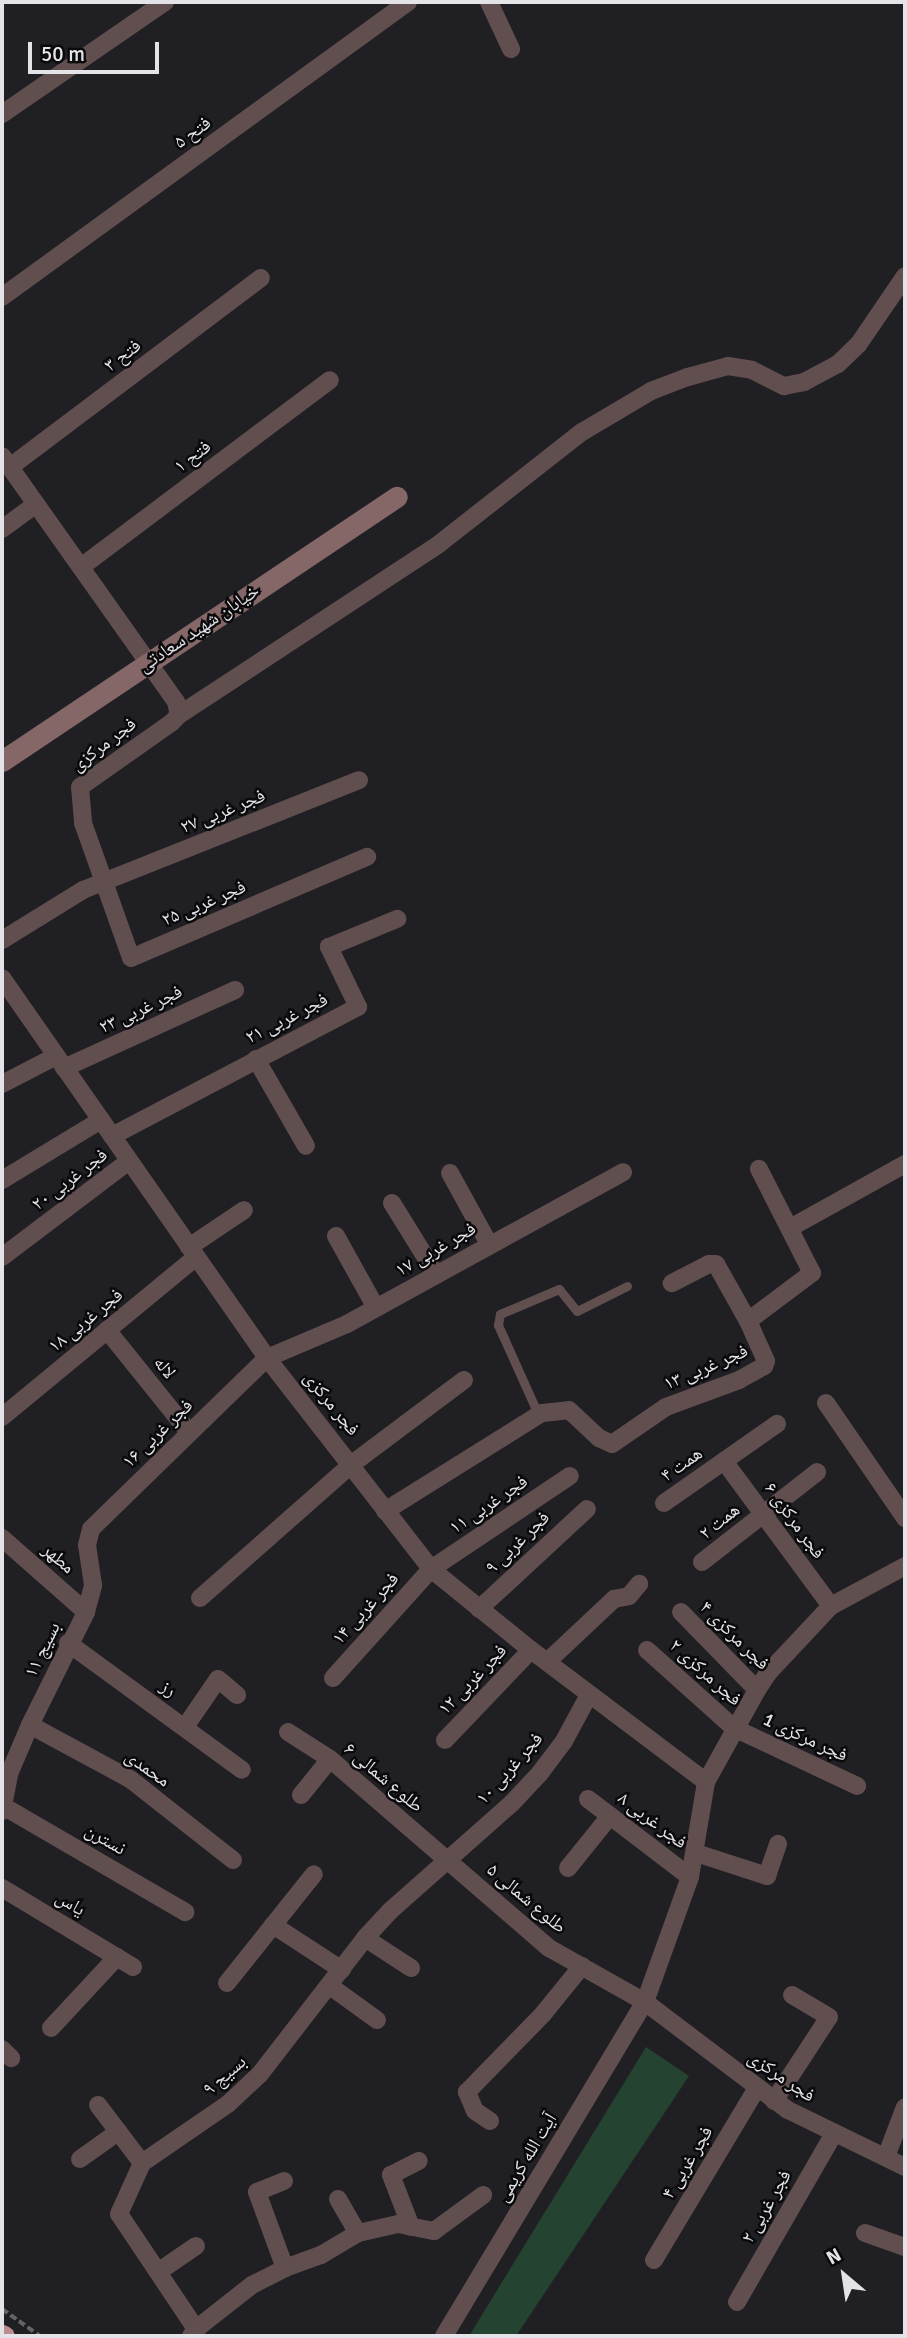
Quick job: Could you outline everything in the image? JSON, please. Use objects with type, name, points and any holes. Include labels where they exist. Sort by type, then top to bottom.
[{"type":"main road","name":"خیابان شهید سعادتی","points":[[2,761],[397,497]]},
{"type":"street","points":[[2,114],[164,2]]},
{"type":"street","name":"فتح ۵","points":[[2,297],[408,2]]},
{"type":"street","points":[[489,2],[511,49]]},
{"type":"street","points":[[6,461],[177,708],[439,544],[582,432],[651,391],[707,370],[728,366],[752,370],[784,386],[804,382],[838,364],[858,345],[905,276]]},
{"type":"street","name":"فتح ۳","points":[[6,461],[261,278]]},
{"type":"street","name":"فتح ۱","points":[[81,567],[330,380]]},
{"type":"street","points":[[2,529],[36,504]]},
{"type":"street","name":"فجر مرکزی","points":[[103,883],[83,823],[80,787],[177,708]]},
{"type":"street","name":"فجر غربی ۲۷","points":[[103,883],[359,780]]},
{"type":"street","name":"فجر غربی ۲۵","points":[[103,883],[131,958],[367,857]]},
{"type":"street","points":[[2,940],[83,890],[103,883]]},
{"type":"street","name":"فجر غربی ۲۱","points":[[112,1136],[358,1007],[329,947],[397,919]]},
{"type":"street","name":"فجر مرکزی","points":[[2,978],[267,1358],[431,1569],[589,1695],[706,1782]]},
{"type":"street","name":"فجر غربی ۲۳","points":[[2,1084],[235,990]]},
{"type":"street","points":[[256,1059],[306,1146]]},
{"type":"street","points":[[2,1181],[101,1120]]},
{"type":"street","name":"فجر غربی ۲۰","points":[[2,1257],[130,1161]]},
{"type":"street","points":[[790,1228],[905,1164]]},
{"type":"street","points":[[748,1321],[812,1273],[759,1169]]},
{"type":"street","name":"فجر غربی ۱۷","points":[[267,1358],[347,1324],[623,1172]]},
{"type":"street","points":[[450,1173],[489,1244]]},
{"type":"street","points":[[391,1203],[436,1274]]},
{"type":"street","name":"فجر غربی ۱۸","points":[[2,1417],[107,1330],[244,1210]]},
{"type":"street","points":[[335,1236],[376,1308]]},
{"type":"street","name":"فجر غربی ۱۳","points":[[385,1511],[538,1414],[569,1409],[599,1438],[612,1444],[666,1407],[739,1380],[764,1366],[766,1361],[748,1321],[716,1264],[709,1264],[672,1283]]},
{"type":"street","name":"لاله","points":[[107,1330],[189,1432]]},
{"type":"street","name":"فجر غربی ۱۶","points":[[87,1545],[90,1529],[267,1358]]},
{"type":"street","points":[[200,1598],[352,1464],[464,1380]]},
{"type":"street","points":[[826,1403],[905,1518]]},
{"type":"street","name":"همت ۴","points":[[664,1503],[776,1424]]},
{"type":"street","name":"فجر مرکزی ۶","points":[[724,1461],[831,1606]]},
{"type":"street","name":"همت ۲","points":[[702,1562],[817,1472]]},
{"type":"street","name":"فجر غربی ۱۱","points":[[431,1569],[570,1476]]},
{"type":"street","name":"فجر غربی ۹","points":[[479,1609],[587,1509]]},
{"type":"street","name":"مطهر","points":[[2,1538],[86,1612]]},
{"type":"street","name":"بسیج ۱۱","points":[[2,1808],[5,1772],[86,1612],[93,1585],[87,1545]]},
{"type":"street","points":[[690,1877],[706,1782],[734,1728],[768,1673],[831,1606],[905,1566]]},
{"type":"street","name":"فجر غربی ۱۴","points":[[333,1678],[431,1569]]},
{"type":"street","points":[[548,1661],[614,1599],[629,1596],[639,1584]]},
{"type":"street","name":"فجر مرکزی ۴","points":[[681,1612],[757,1690]]},
{"type":"street","name":"رز","points":[[68,1643],[242,1770]]},
{"type":"street","name":"فجر غربی ۱۲","points":[[445,1740],[531,1650]]},
{"type":"street","name":"فجر مرکزی ۲","points":[[647,1650],[734,1728]]},
{"type":"street","points":[[185,1727],[218,1679],[237,1695]]},
{"type":"street","name":"فجر غربی ۱۰","points":[[447,1860],[512,1803],[540,1773],[564,1741],[589,1695]]},
{"type":"street","name":"محمدی","points":[[30,1725],[130,1779],[233,1860]]},
{"type":"street","name":"فجر مرکزی 1","points":[[734,1728],[857,1786]]},
{"type":"street","name":"طلوع شمالی ۶","points":[[288,1732],[330,1759],[447,1860]]},
{"type":"street","points":[[301,1795],[330,1759]]},
{"type":"street","name":"فجر غربی ۸","points":[[588,1799],[690,1877]]},
{"type":"street","name":"نسترن","points":[[2,1808],[185,1912]]},
{"type":"street","points":[[568,1868],[610,1816]]},
{"type":"street","points":[[696,1853],[767,1876],[778,1844]]},
{"type":"street","name":"بسیج ۹","points":[[142,2163],[228,2104],[260,2074],[365,1938],[447,1860]]},
{"type":"street","name":"طلوع شمالی ۵","points":[[447,1860],[550,1948],[645,2002]]},
{"type":"street","points":[[227,1983],[314,1874]]},
{"type":"street","name":"آیت الله کریمی","points":[[444,2336],[645,2002],[690,1877]]},
{"type":"street","name":"یاس","points":[[2,1888],[134,1967]]},
{"type":"street","points":[[273,1925],[342,1970]]},
{"type":"street","points":[[365,1938],[411,1968]]},
{"type":"street","points":[[51,2028],[117,1957]]},
{"type":"street","points":[[490,2121],[475,2110],[467,2092],[543,2014],[582,1966]]},
{"type":"street","points":[[330,1986],[377,2020]]},
{"type":"street","points":[[774,2101],[829,2017],[792,1995]]},
{"type":"street","name":"فجر مرکزی","points":[[645,2002],[774,2101],[905,2167]]},
{"type":"street","name":"فجر غربی ۴","points":[[654,2260],[757,2088]]},
{"type":"street","points":[[98,2105],[142,2163],[119,2214],[158,2272],[193,2332],[251,2285],[285,2268],[321,2255],[358,2233],[398,2224],[434,2231],[483,2195]]},
{"type":"street","points":[[886,2157],[905,2107]]},
{"type":"street","points":[[80,2159],[118,2132]]},
{"type":"street","name":"فجر غربی ۲","points":[[737,2302],[834,2133]]},
{"type":"street","points":[[411,2227],[391,2175],[419,2161]]},
{"type":"street","points":[[284,2181],[257,2192],[285,2268]]},
{"type":"street","points":[[338,2199],[358,2233]]},
{"type":"street","points":[[865,2233],[905,2247]]},
{"type":"street","points":[[158,2272],[195,2246]]},
{"type":"lane","points":[[538,1414],[498,1325],[500,1314],[559,1289],[577,1311],[627,1286]]},
{"type":"path","points":[[2,2309],[40,2336]]},
{"type":"green space","points":[[646,2047],[689,2076],[516,2336],[469,2336]]}]
